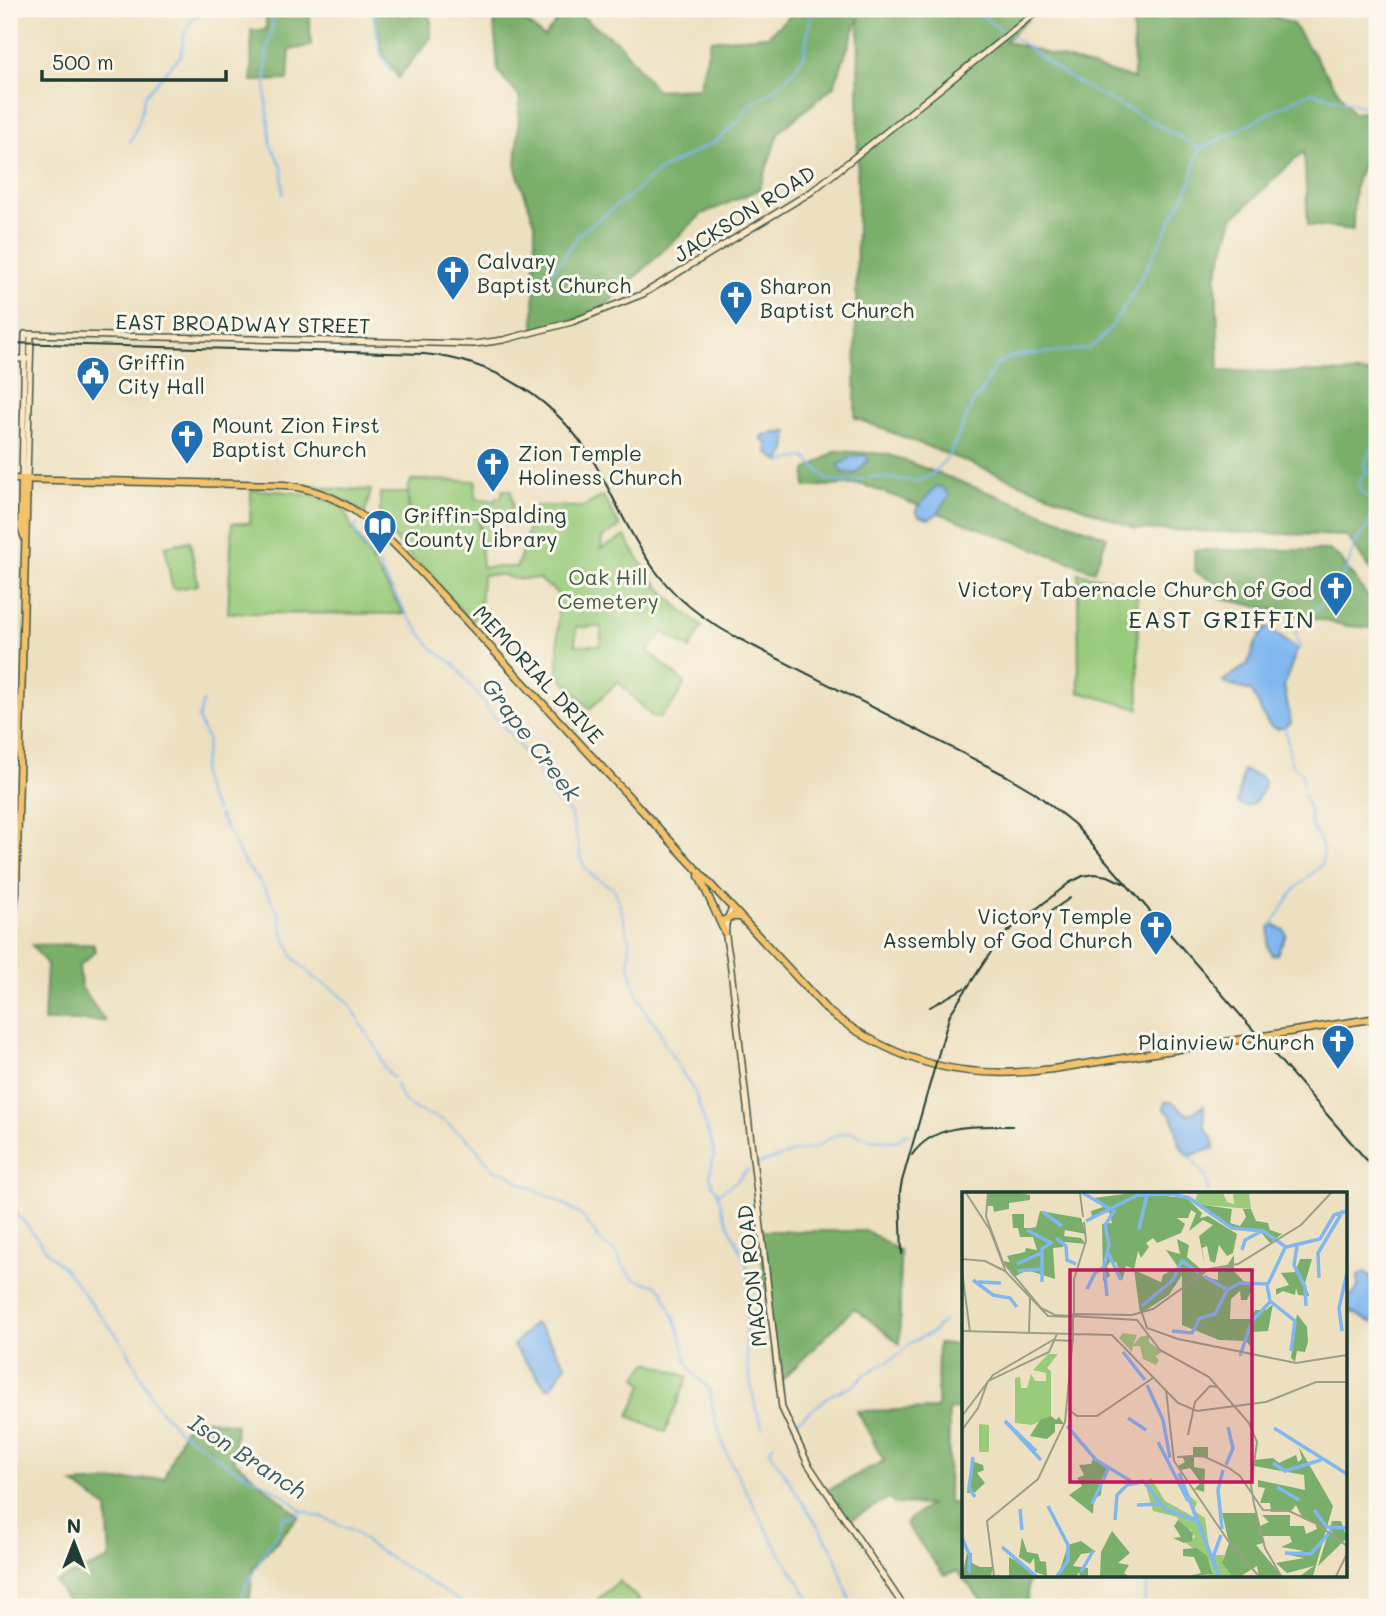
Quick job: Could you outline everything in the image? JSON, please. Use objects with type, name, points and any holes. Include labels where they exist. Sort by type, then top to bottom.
[{"type":"main road","name":"JACKSON ROAD","points":[[460,344],[487,343],[572,322],[643,294],[811,192],[1040,9]]},
{"type":"main road","name":"EAST BROADWAY STREET","points":[[28,359],[28,335],[460,344]]},
{"type":"main road","points":[[9,359],[28,359],[24,479],[27,529],[24,536],[16,892],[9,948]]},
{"type":"main road","name":"MEMORIAL DRIVE","points":[[9,479],[279,485],[303,488],[328,496],[365,516],[828,1011],[879,1045],[907,1057],[935,1066],[969,1072],[1004,1074],[1048,1070],[1377,1018]]},
{"type":"main road","points":[[697,871],[725,933]]},
{"type":"main road","points":[[722,922],[732,909]]},
{"type":"main road","points":[[722,922],[730,917],[739,917]]},
{"type":"main road","name":"MACON ROAD","points":[[725,933],[782,1408],[786,1423],[808,1465],[904,1607]]},
{"type":"green space","points":[[266,9],[309,9],[311,46],[290,50],[288,80],[252,81],[251,30],[266,30]]},
{"type":"green space","points":[[372,9],[431,9],[431,38],[398,78],[382,52]]},
{"type":"green space","points":[[493,9],[510,9],[544,37],[567,9],[571,9],[620,44],[656,90],[699,88],[711,40],[768,36],[797,9],[1018,9],[1029,18],[1005,41],[1134,79],[1133,9],[1257,9],[1293,24],[1353,113],[1377,111],[1377,143],[1359,173],[1354,195],[1353,230],[1308,225],[1304,151],[1233,218],[1216,277],[1219,371],[1377,373],[1375,577],[1347,536],[1137,529],[855,418],[859,17],[834,86],[779,132],[759,190],[702,214],[595,315],[534,331],[535,224],[516,169],[520,98],[498,71]]},
{"type":"green space","points":[[836,451],[887,454],[1107,537],[1094,571],[861,484],[805,487],[806,470]]},
{"type":"green space","name":"Oak Hill Cemetery","points":[[411,480],[476,481],[475,498],[495,501],[496,497],[502,497],[502,490],[511,490],[513,508],[498,519],[499,537],[495,545],[482,548],[478,519],[482,567],[517,567],[535,506],[583,507],[603,496],[620,527],[602,538],[601,549],[625,536],[658,586],[702,626],[690,649],[663,632],[648,651],[685,683],[674,702],[660,718],[653,718],[618,681],[590,709],[558,675],[558,594],[539,579],[484,575],[480,606],[472,622],[378,521],[380,493],[408,493],[410,518],[408,489]],"holes":[[[576,627],[601,627],[601,645],[575,645]]]},
{"type":"green space","points":[[306,486],[335,489],[371,490],[365,513],[336,496]]},
{"type":"green space","points":[[251,490],[298,493],[343,507],[353,530],[404,614],[228,613],[232,523],[250,523]]},
{"type":"green space","points":[[190,541],[198,585],[172,588],[165,546]]},
{"type":"green space","points":[[1194,550],[1329,550],[1339,557],[1374,605],[1373,628],[1348,626],[1219,598],[1217,584],[1195,572]]},
{"type":"green space","points":[[1078,573],[1137,586],[1139,709],[1079,692]]},
{"type":"green space","points":[[93,944],[96,951],[79,966],[81,987],[105,1021],[44,1021],[47,965],[32,945]]},
{"type":"green space","points":[[759,1231],[867,1231],[900,1251],[900,1344],[854,1308],[777,1385]]},
{"type":"green space","points":[[938,1344],[962,1344],[962,1410],[949,1409],[948,1503],[962,1503],[962,1577],[957,1571],[944,1575],[905,1523],[929,1505],[895,1504],[889,1498],[847,1522],[825,1491],[884,1461],[857,1411],[937,1409]]},
{"type":"green space","points":[[651,1363],[688,1377],[665,1432],[629,1416],[643,1385],[637,1377],[646,1364]]},
{"type":"green space","points":[[189,1417],[236,1424],[234,1460],[299,1516],[253,1568],[249,1607],[72,1607],[55,1582],[110,1559],[107,1508],[74,1484],[164,1478]]},
{"type":"green space","points":[[963,1578],[1028,1578],[1027,1607],[987,1607]]},
{"type":"green space","points":[[619,1581],[647,1607],[589,1607]]},
{"type":"water","points":[[788,432],[786,450],[780,462],[768,453],[767,444],[761,438],[762,435]]},
{"type":"water","points":[[866,455],[868,460],[855,474],[841,472],[838,465],[853,456]]},
{"type":"water","points":[[936,486],[944,488],[949,496],[937,514],[929,519],[919,516],[916,510]]},
{"type":"water","points":[[1267,627],[1297,649],[1284,686],[1291,723],[1282,728],[1275,728],[1265,720],[1251,691],[1225,684],[1223,681],[1247,665],[1257,640]]},
{"type":"water","points":[[1243,770],[1261,777],[1265,783],[1255,802],[1247,806],[1237,803]]},
{"type":"water","points":[[1274,925],[1285,931],[1286,935],[1277,954],[1272,955],[1268,947],[1270,926]]},
{"type":"water","points":[[1165,1102],[1172,1102],[1187,1114],[1204,1105],[1204,1126],[1213,1139],[1214,1148],[1189,1156],[1181,1145],[1174,1120],[1164,1109]]},
{"type":"water","points":[[1365,1272],[1371,1277],[1371,1286],[1377,1292],[1377,1313],[1372,1323],[1348,1310],[1348,1296],[1354,1294],[1358,1287],[1358,1276]]},
{"type":"water","points":[[534,1323],[544,1332],[566,1364],[551,1388],[547,1388],[513,1346]]},
{"type":"waterway","points":[[130,142],[139,122],[145,95],[181,55],[184,35],[192,19],[209,9]]},
{"type":"waterway","points":[[271,9],[273,20],[266,59],[266,97],[271,146],[282,167],[283,194]]},
{"type":"waterway","points":[[373,9],[381,54],[390,72]]},
{"type":"waterway","points":[[551,274],[579,234],[658,171],[718,140],[741,119],[748,106],[790,75],[804,55],[812,9]]},
{"type":"waterway","points":[[973,9],[1005,33]]},
{"type":"waterway","points":[[1010,35],[1072,79],[1199,149]]},
{"type":"waterway","points":[[780,462],[805,457],[828,480],[834,482],[852,482],[870,477],[916,481],[931,475],[948,457],[974,401],[983,390],[995,365],[1013,356],[1087,349],[1099,341],[1137,286],[1189,186],[1199,150],[1310,92],[1362,106],[1370,106],[1377,101]]},
{"type":"waterway","points":[[1296,654],[1300,647],[1295,634],[1347,569],[1355,542],[1368,527],[1374,512],[1373,499],[1362,494],[1359,487],[1361,477],[1367,472],[1364,465],[1377,438]]},
{"type":"waterway","name":"Grape Creek","points":[[357,524],[355,531],[373,560],[381,566],[382,573],[408,616],[433,649],[454,664],[494,717],[516,740],[524,754],[528,755],[555,801],[570,812],[584,867],[614,889],[617,895],[630,943],[629,966],[638,997],[648,1016],[659,1028],[663,1041],[695,1093],[713,1148],[710,1174],[712,1184],[747,1265],[749,1299],[745,1338],[748,1369],[756,1410],[763,1428]]},
{"type":"waterway","points":[[203,702],[198,719],[208,741],[201,774],[208,797],[217,811]]},
{"type":"waterway","points":[[1285,727],[1290,756]]},
{"type":"waterway","points":[[1290,760],[1302,773],[1303,784]]},
{"type":"waterway","points":[[1271,926],[1295,889],[1322,864],[1322,844],[1313,828],[1304,796]]},
{"type":"waterway","points":[[219,815],[245,864],[259,880],[278,911],[284,935]]},
{"type":"waterway","points":[[285,937],[293,957],[314,978],[348,1002],[359,1019]]},
{"type":"waterway","points":[[360,1023],[393,1078]]},
{"type":"waterway","points":[[396,1083],[403,1099],[414,1109],[445,1121]]},
{"type":"waterway","points":[[447,1123],[471,1142],[494,1170],[508,1173],[520,1183],[566,1205],[584,1218]]},
{"type":"waterway","points":[[756,1165],[794,1152],[816,1148],[826,1140],[844,1133],[852,1132],[866,1138],[891,1141],[898,1140],[906,1133],[909,1135]]},
{"type":"waterway","points":[[1189,1155],[1206,1177],[1208,1191]]},
{"type":"waterway","points":[[718,1194],[748,1169]]},
{"type":"waterway","name":"Ison Branch","points":[[9,1207],[70,1275],[116,1334],[128,1351],[155,1404],[178,1430],[233,1468],[271,1487],[302,1511],[354,1531],[371,1546],[469,1607]]},
{"type":"waterway","points":[[585,1220],[602,1243],[616,1252],[622,1265],[634,1279],[662,1290],[670,1308]]},
{"type":"waterway","points":[[671,1311],[691,1370],[709,1388],[715,1419],[728,1457],[775,1545],[815,1607]]},
{"type":"waterway","points":[[793,1425],[832,1394],[851,1387],[866,1374],[894,1358],[912,1342],[933,1332],[943,1321]]},
{"type":"waterway","name":"Grape Creek","points":[[774,1445],[770,1449],[772,1454],[833,1550],[852,1607]]},
{"type":"waterway","points":[[240,1607],[244,1590],[278,1532],[283,1517],[301,1512]]},
{"type":"waterway","points":[[1143,1607],[1149,1578]]},
{"type":"railway","points":[[9,343],[424,354],[476,365],[522,387],[543,402],[579,440],[651,565],[669,587],[694,610],[732,635],[1007,776],[1034,792],[1074,824],[1377,1172]]},
{"type":"railway","points":[[902,1254],[902,1181],[950,1014],[1001,937],[1069,883],[1095,874],[1123,883]]},
{"type":"railway","points":[[1044,916],[1070,898]]},
{"type":"railway","points":[[930,1007],[964,988]]},
{"type":"railway","points":[[912,1155],[921,1144],[945,1131],[971,1126],[1012,1126]]},
{"type":"place","name":"Calvary Baptist Church","points":[[453,302]]},
{"type":"place","name":"Sharon Baptist Church","points":[[736,327]]},
{"type":"place","name":"Griffin City Hall","points":[[93,403]]},
{"type":"place","name":"Mount Zion First Baptist Church","points":[[187,466]]},
{"type":"place","name":"Zion Temple Holiness Church","points":[[493,494]]},
{"type":"place","name":"Griffin-Spalding County Library","points":[[380,556]]},
{"type":"place","name":"Victory Tabernacle Church of God","points":[[1336,618]]},
{"type":"place","name":"Victory Temple Assembly of God Church","points":[[1156,957]]},
{"type":"place","name":"Plainview Church","points":[[1338,1071]]},
{"type":"district","name":"EAST GRIFFIN","points":[[1222,618]]}]
